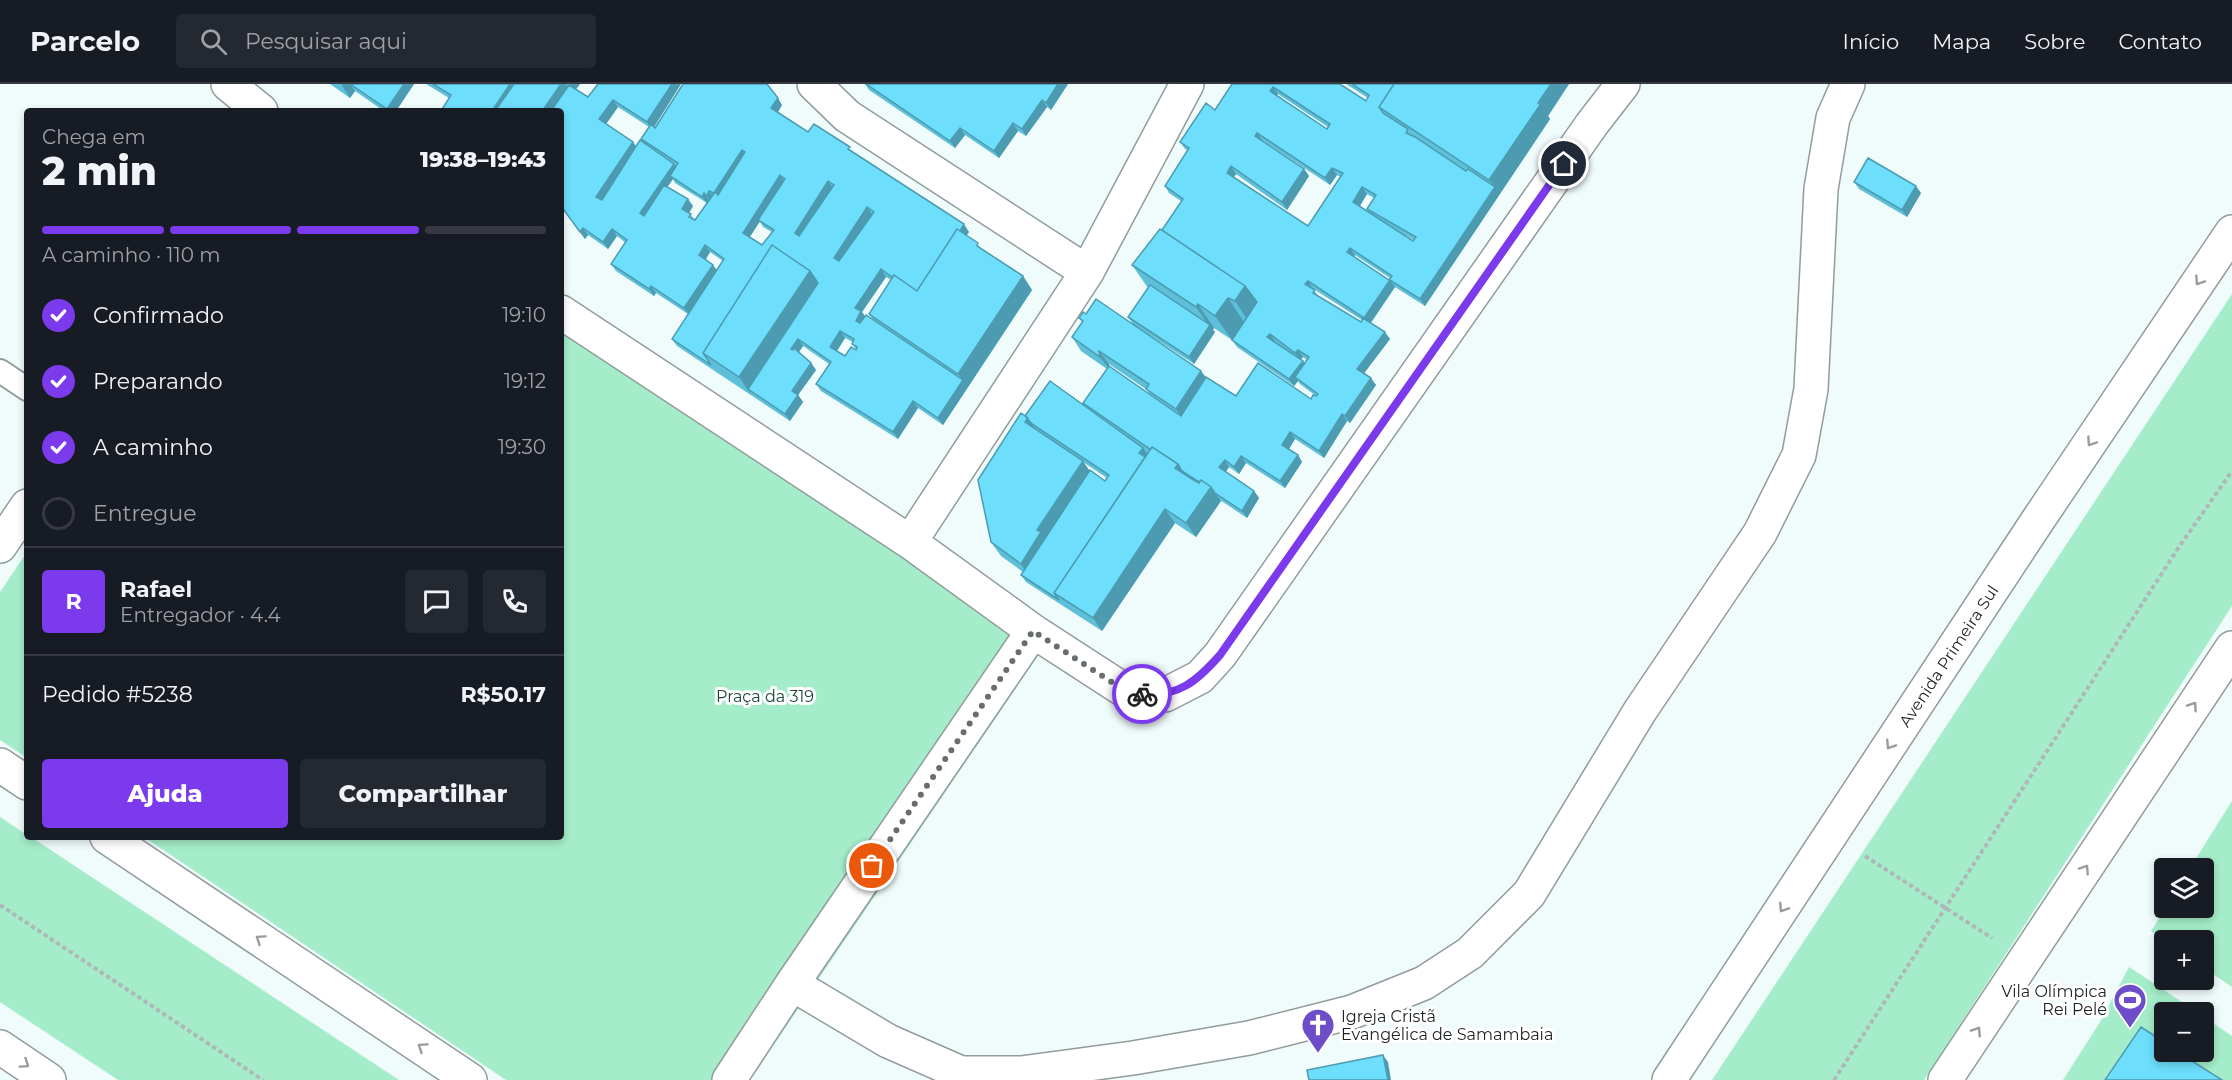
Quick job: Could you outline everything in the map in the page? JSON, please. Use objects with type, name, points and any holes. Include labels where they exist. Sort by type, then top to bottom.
[{"type":"street","points":[[228,84],[257,108]]},
{"type":"street","points":[[814,84],[847,116],[1087,272]]},
{"type":"street","points":[[910,542],[1087,272],[1187,84]]},
{"type":"street","points":[[564,314],[910,542],[1033,631],[1127,692],[1165,695],[1200,677],[1220,655],[1592,124],[1623,84]]},
{"type":"street","points":[[792,984],[888,1041],[961,1073],[1021,1073],[1133,1058],[1249,1038],[1352,1012],[1424,983],[1470,953],[1529,894],[1640,711],[1760,533],[1799,455],[1811,389],[1821,189],[1833,118],[1848,84]]},
{"type":"street","name":"Avenida Primeira Sul","points":[[1669,1080],[2232,232]]},
{"type":"street","points":[[0,546],[24,510]]},
{"type":"street","points":[[729,1080],[1033,631]]},
{"type":"street","points":[[1945,1080],[2232,648]]},
{"type":"street","points":[[0,765],[24,781]]},
{"type":"street","points":[[111,840],[470,1080]]},
{"type":"street","points":[[0,1047],[50,1080]]},
{"type":"lane","points":[[0,371],[24,387]]},
{"type":"path","points":[[1834,1080],[2179,547],[2232,471]]},
{"type":"path","points":[[1831,834],[2025,959]]},
{"type":"path","points":[[0,905],[263,1080]]},
{"type":"green space","points":[[2232,294],[2232,606],[1924,1080],[1712,1080]]},
{"type":"green space","name":"Praça da 319","points":[[564,315],[1048,641],[750,1080],[506,1080],[148,840],[564,840]]},
{"type":"green space","points":[[24,556],[24,756],[0,740],[0,592]]},
{"type":"green space","points":[[2232,801],[2232,987],[2214,975],[2214,930],[2154,930],[2154,933],[2151,931],[2159,918],[2214,918],[2214,858],[2196,858]]},
{"type":"green space","points":[[0,817],[24,833],[24,840],[36,840],[399,1080],[118,1080],[0,1002]]},
{"type":"green space","name":"Vila Olímpica Rei Pelé","points":[[2129,967],[2154,984],[2154,990],[2164,990],[2182,1002],[2154,1002],[2154,1062],[2214,1062],[2214,1024],[2232,1036],[2232,1080],[2063,1080],[2100,1022]]},
{"type":"building","points":[[350,84],[404,84],[386,108]]},
{"type":"building","points":[[433,84],[510,84],[494,108],[443,108],[451,95]]},
{"type":"building","points":[[514,84],[561,84],[544,108],[497,108]]},
{"type":"building","points":[[598,84],[672,84],[647,122],[613,100],[599,119],[633,142],[596,197],[602,200],[640,140],[674,164],[640,213],[644,216],[664,185],[688,199],[682,209],[691,214],[689,217],[695,220],[715,192],[718,195],[745,152],[742,150],[714,193],[709,191],[707,196],[704,193],[702,197],[670,176],[678,163],[641,139],[651,124],[655,128],[683,84],[767,84],[778,98],[771,108],[808,132],[814,124],[850,147],[848,149],[964,224],[960,231],[957,229],[917,291],[881,269],[855,308],[861,311],[856,321],[860,323],[866,315],[963,380],[938,418],[913,401],[893,432],[816,384],[831,362],[798,339],[791,349],[794,348],[811,363],[792,391],[798,395],[785,414],[748,389],[818,283],[810,271],[772,245],[703,353],[711,365],[672,339],[724,259],[705,245],[699,255],[713,265],[684,308],[651,286],[649,289],[611,264],[627,240],[612,229],[603,242],[583,228],[580,232],[564,210],[564,108],[553,108],[569,85],[588,97]],"holes":[[[780,175],[785,179],[758,220],[774,230],[762,245],[743,233]],[[828,181],[834,185],[799,236],[795,233]],[[867,207],[874,212],[839,261],[834,258]],[[840,331],[854,339],[852,344],[857,347],[856,350],[851,347],[845,356],[830,347]]]},
{"type":"building","points":[[866,84],[1058,84],[1046,103],[1042,100],[1022,129],[1013,123],[994,151],[960,128],[950,141]]},
{"type":"building","points":[[1232,84],[1340,84],[1366,101],[1369,95],[1352,84],[1394,84],[1379,107],[1383,113],[1408,129],[1406,133],[1495,187],[1420,299],[1390,280],[1364,318],[1308,281],[1305,284],[1315,290],[1313,293],[1361,322],[1363,318],[1385,332],[1357,369],[1371,378],[1345,416],[1342,414],[1319,451],[1290,432],[1282,445],[1298,455],[1280,481],[1241,456],[1234,467],[1225,460],[1219,467],[1254,491],[1242,511],[1215,493],[1201,480],[1199,482],[1182,471],[1178,464],[1152,447],[1150,449],[1083,403],[1109,366],[1181,416],[1206,377],[1236,396],[1258,363],[1311,399],[1313,395],[1318,394],[1295,377],[1309,357],[1298,350],[1295,353],[1270,334],[1267,337],[1303,361],[1289,379],[1232,340],[1257,302],[1245,286],[1162,230],[1183,199],[1165,186],[1189,148],[1180,142],[1206,103],[1215,110]],"holes":[[[1273,87],[1330,124],[1327,129],[1270,91]],[[1257,133],[1325,178],[1332,168],[1343,173],[1308,226],[1227,173],[1231,166],[1282,202],[1304,169],[1255,136]],[[1362,187],[1376,195],[1367,209],[1416,237],[1413,241],[1353,202]],[[1350,248],[1392,276],[1389,280],[1347,252]]]},
{"type":"building","points":[[1394,84],[1551,84],[1538,103],[1540,105],[1489,180],[1379,107]]},
{"type":"building","points":[[1868,158],[1916,186],[1902,210],[1854,182]]},
{"type":"building","points":[[957,229],[978,243],[977,246],[1023,276],[958,374],[869,314],[894,275],[917,291]]},
{"type":"building","points":[[1160,229],[1245,286],[1235,301],[1228,298],[1215,316],[1198,304],[1196,307],[1132,265]]},
{"type":"building","points":[[772,245],[810,271],[739,377],[703,353]]},
{"type":"building","points":[[1150,285],[1210,325],[1189,357],[1128,317]]},
{"type":"building","points":[[1096,299],[1201,371],[1176,409],[1146,389],[1149,384],[1099,351],[1100,357],[1072,337],[1083,321],[1079,318],[1083,312],[1086,314]]},
{"type":"building","points":[[1050,381],[1143,448],[1139,453],[1145,457],[1054,593],[1059,600],[1021,575],[1090,470],[1105,481],[1109,475],[1032,424],[1025,416]]},
{"type":"building","points":[[1021,413],[1028,418],[1025,422],[1083,461],[1037,530],[1041,532],[1021,564],[991,542],[978,480]]},
{"type":"building","points":[[1152,447],[1178,464],[1175,468],[1199,483],[1201,480],[1211,487],[1186,523],[1165,509],[1093,618],[1054,593]]},
{"type":"building","points":[[2141,1027],[2154,1035],[2154,1062],[2194,1062],[2222,1080],[2105,1080]]},
{"type":"building","points":[[1383,1055],[1388,1080],[1309,1080],[1307,1070]]},
{"type":"way so far","points":[[872,866],[1033,631],[1127,692],[1142,694]]},
{"type":"place","name":"Vila Olímpica Rei Pelé","points":[[2130,1029]]},
{"type":"place","name":"Igreja Cristã Evangélica de Samambaia","points":[[1318,1054]]},
{"type":"route","points":[[1142,694],[1165,695],[1184,687],[1200,677],[1220,655],[1564,164]]}]
